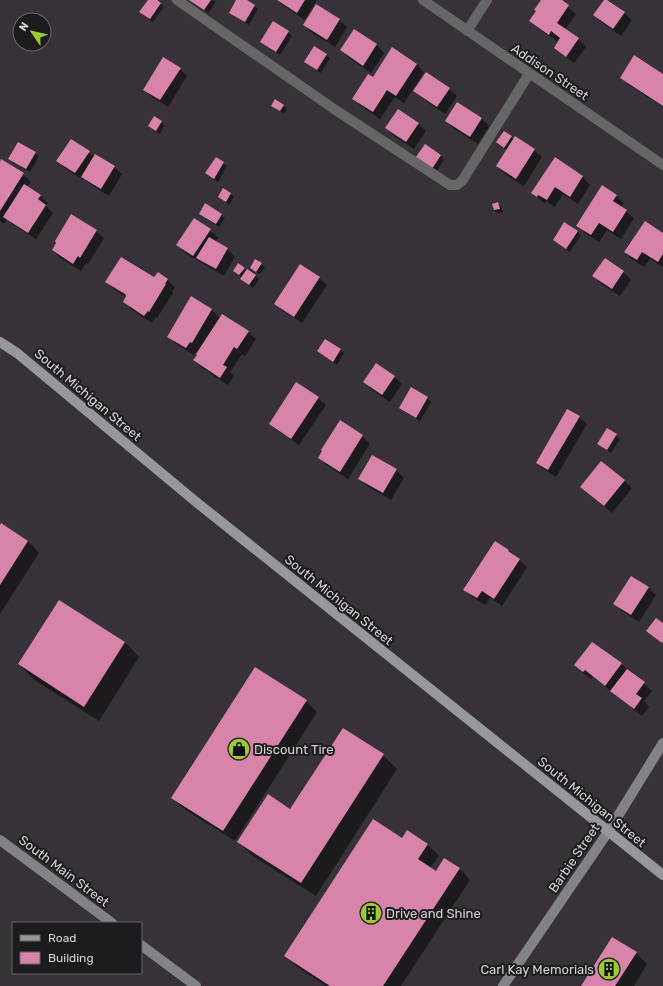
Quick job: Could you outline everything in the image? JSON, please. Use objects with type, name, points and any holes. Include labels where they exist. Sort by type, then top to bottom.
[{"type":"main road","name":"South Michigan Street","points":[[0,342],[17,353],[195,501],[663,875]]},
{"type":"street","points":[[177,0],[334,109],[450,185],[457,185],[462,181],[529,74]]},
{"type":"street","name":"Addison Street","points":[[423,0],[663,165]]},
{"type":"street","points":[[467,31],[487,0]]},
{"type":"street","name":"Barbie Street","points":[[503,986],[608,832],[663,743]]},
{"type":"street","name":"South Main Street","points":[[0,840],[111,922]]},
{"type":"street","points":[[142,945],[196,986]]},
{"type":"building","points":[[148,0],[157,0],[161,3],[150,19],[139,12]]},
{"type":"building","points":[[189,0],[211,0],[204,10]]},
{"type":"building","points":[[236,0],[247,0],[255,5],[245,22],[229,13]]},
{"type":"building","points":[[277,0],[305,0],[297,13]]},
{"type":"building","points":[[541,0],[562,0],[569,5],[557,23],[579,38],[566,57],[554,48],[560,38],[551,31],[549,35],[529,21]]},
{"type":"building","points":[[604,0],[607,0],[625,12],[613,29],[593,15]]},
{"type":"building","points":[[316,4],[340,19],[327,40],[303,25]]},
{"type":"building","points":[[273,21],[289,31],[276,52],[260,42]]},
{"type":"building","points":[[354,29],[377,44],[363,66],[340,50]]},
{"type":"building","points":[[314,46],[327,54],[317,70],[304,62]]},
{"type":"building","points":[[392,47],[417,64],[396,96],[387,90],[373,112],[352,99],[368,74],[373,77]]},
{"type":"building","points":[[634,55],[663,74],[663,106],[620,78]]},
{"type":"building","points":[[163,57],[181,68],[160,100],[143,90]]},
{"type":"building","points":[[426,72],[450,88],[437,107],[413,91]]},
{"type":"building","points":[[275,99],[284,105],[280,111],[271,106]]},
{"type":"building","points":[[457,102],[482,118],[470,137],[445,121]]},
{"type":"building","points":[[398,109],[419,123],[406,142],[385,128]]},
{"type":"building","points":[[154,116],[162,121],[156,131],[148,126]]},
{"type":"building","points":[[504,131],[512,136],[504,148],[496,142]]},
{"type":"building","points":[[515,136],[535,149],[516,179],[496,166]]},
{"type":"building","points":[[71,139],[90,151],[75,173],[56,161]]},
{"type":"building","points":[[18,142],[36,152],[26,169],[8,159]]},
{"type":"building","points":[[425,144],[441,155],[432,169],[416,157]]},
{"type":"building","points":[[95,154],[115,166],[101,189],[81,177]]},
{"type":"building","points":[[216,157],[224,162],[214,179],[205,173]]},
{"type":"building","points":[[555,157],[583,176],[570,197],[555,187],[547,200],[538,195],[537,197],[531,193]]},
{"type":"building","points":[[1,159],[24,173],[0,211],[0,162]]},
{"type":"building","points":[[24,184],[41,195],[38,199],[46,205],[28,233],[3,217]]},
{"type":"building","points":[[602,185],[617,195],[613,201],[627,210],[613,232],[599,223],[591,235],[576,226]]},
{"type":"building","points":[[223,188],[231,193],[226,202],[218,197]]},
{"type":"building","points":[[498,202],[500,209],[494,210],[492,204]]},
{"type":"building","points":[[205,203],[222,214],[216,224],[199,214]]},
{"type":"building","points":[[71,214],[97,230],[80,258],[78,256],[73,264],[52,250],[56,243],[55,241]]},
{"type":"building","points":[[194,218],[211,229],[193,256],[176,245]]},
{"type":"building","points":[[645,221],[663,233],[663,254],[658,262],[642,252],[637,260],[624,252]]},
{"type":"building","points":[[564,222],[578,231],[566,249],[553,240]]},
{"type":"building","points":[[209,237],[228,248],[216,269],[196,258]]},
{"type":"building","points":[[121,257],[154,277],[158,272],[168,279],[149,312],[148,311],[144,316],[123,302],[126,296],[125,294],[105,282]]},
{"type":"building","points":[[605,258],[624,271],[612,289],[592,276]]},
{"type":"building","points":[[255,259],[262,263],[256,272],[250,268]]},
{"type":"building","points":[[238,263],[245,268],[239,275],[233,271]]},
{"type":"building","points":[[300,264],[320,277],[294,317],[274,304]]},
{"type":"building","points":[[247,269],[256,275],[249,285],[240,279]]},
{"type":"building","points":[[191,296],[212,309],[192,343],[190,342],[186,348],[167,337]]},
{"type":"building","points":[[222,314],[249,331],[237,349],[234,347],[223,365],[227,367],[220,378],[193,360]]},
{"type":"building","points":[[325,339],[341,349],[333,362],[317,351]]},
{"type":"building","points":[[376,363],[395,376],[382,395],[363,382]]},
{"type":"building","points":[[296,382],[319,397],[291,439],[269,424]]},
{"type":"building","points":[[411,387],[428,397],[416,418],[399,408]]},
{"type":"building","points":[[567,409],[580,416],[548,470],[536,463]]},
{"type":"building","points":[[340,420],[363,435],[340,472],[318,458],[322,451],[321,450]]},
{"type":"building","points":[[607,428],[617,434],[607,450],[597,444]]},
{"type":"building","points":[[372,455],[397,469],[383,493],[358,479]]},
{"type":"building","points":[[601,461],[625,480],[604,506],[580,487]]},
{"type":"building","points":[[1,523],[28,541],[0,585],[0,525]]},
{"type":"building","points":[[495,541],[520,559],[494,599],[482,591],[477,598],[463,590]]},
{"type":"building","points":[[631,576],[649,587],[631,615],[613,604]]},
{"type":"building","points":[[59,600],[125,642],[84,707],[18,664]]},
{"type":"building","points":[[656,618],[663,623],[662,643],[646,631]]},
{"type":"building","points":[[592,642],[622,663],[605,686],[585,670],[583,672],[574,665]]},
{"type":"building","name":"Discount Tire","points":[[255,667],[307,700],[223,831],[171,798]]},
{"type":"building","points":[[627,669],[645,682],[636,694],[642,698],[634,709],[610,691]]},
{"type":"building","points":[[343,728],[384,754],[301,883],[237,842],[268,794],[290,809]]},
{"type":"building","name":"Drive and Shine","points":[[373,819],[402,838],[407,830],[428,844],[418,859],[436,871],[444,858],[460,868],[383,986],[330,986],[284,956]]},
{"type":"building","name":"Carl Kay Memorials","points":[[612,937],[637,952],[615,986],[581,986]]},
{"type":"place","name":"Discount Tire","points":[[239,749]]},
{"type":"place","name":"Drive and Shine","points":[[371,913]]},
{"type":"place","name":"Carl Kay Memorials","points":[[609,969]]}]
